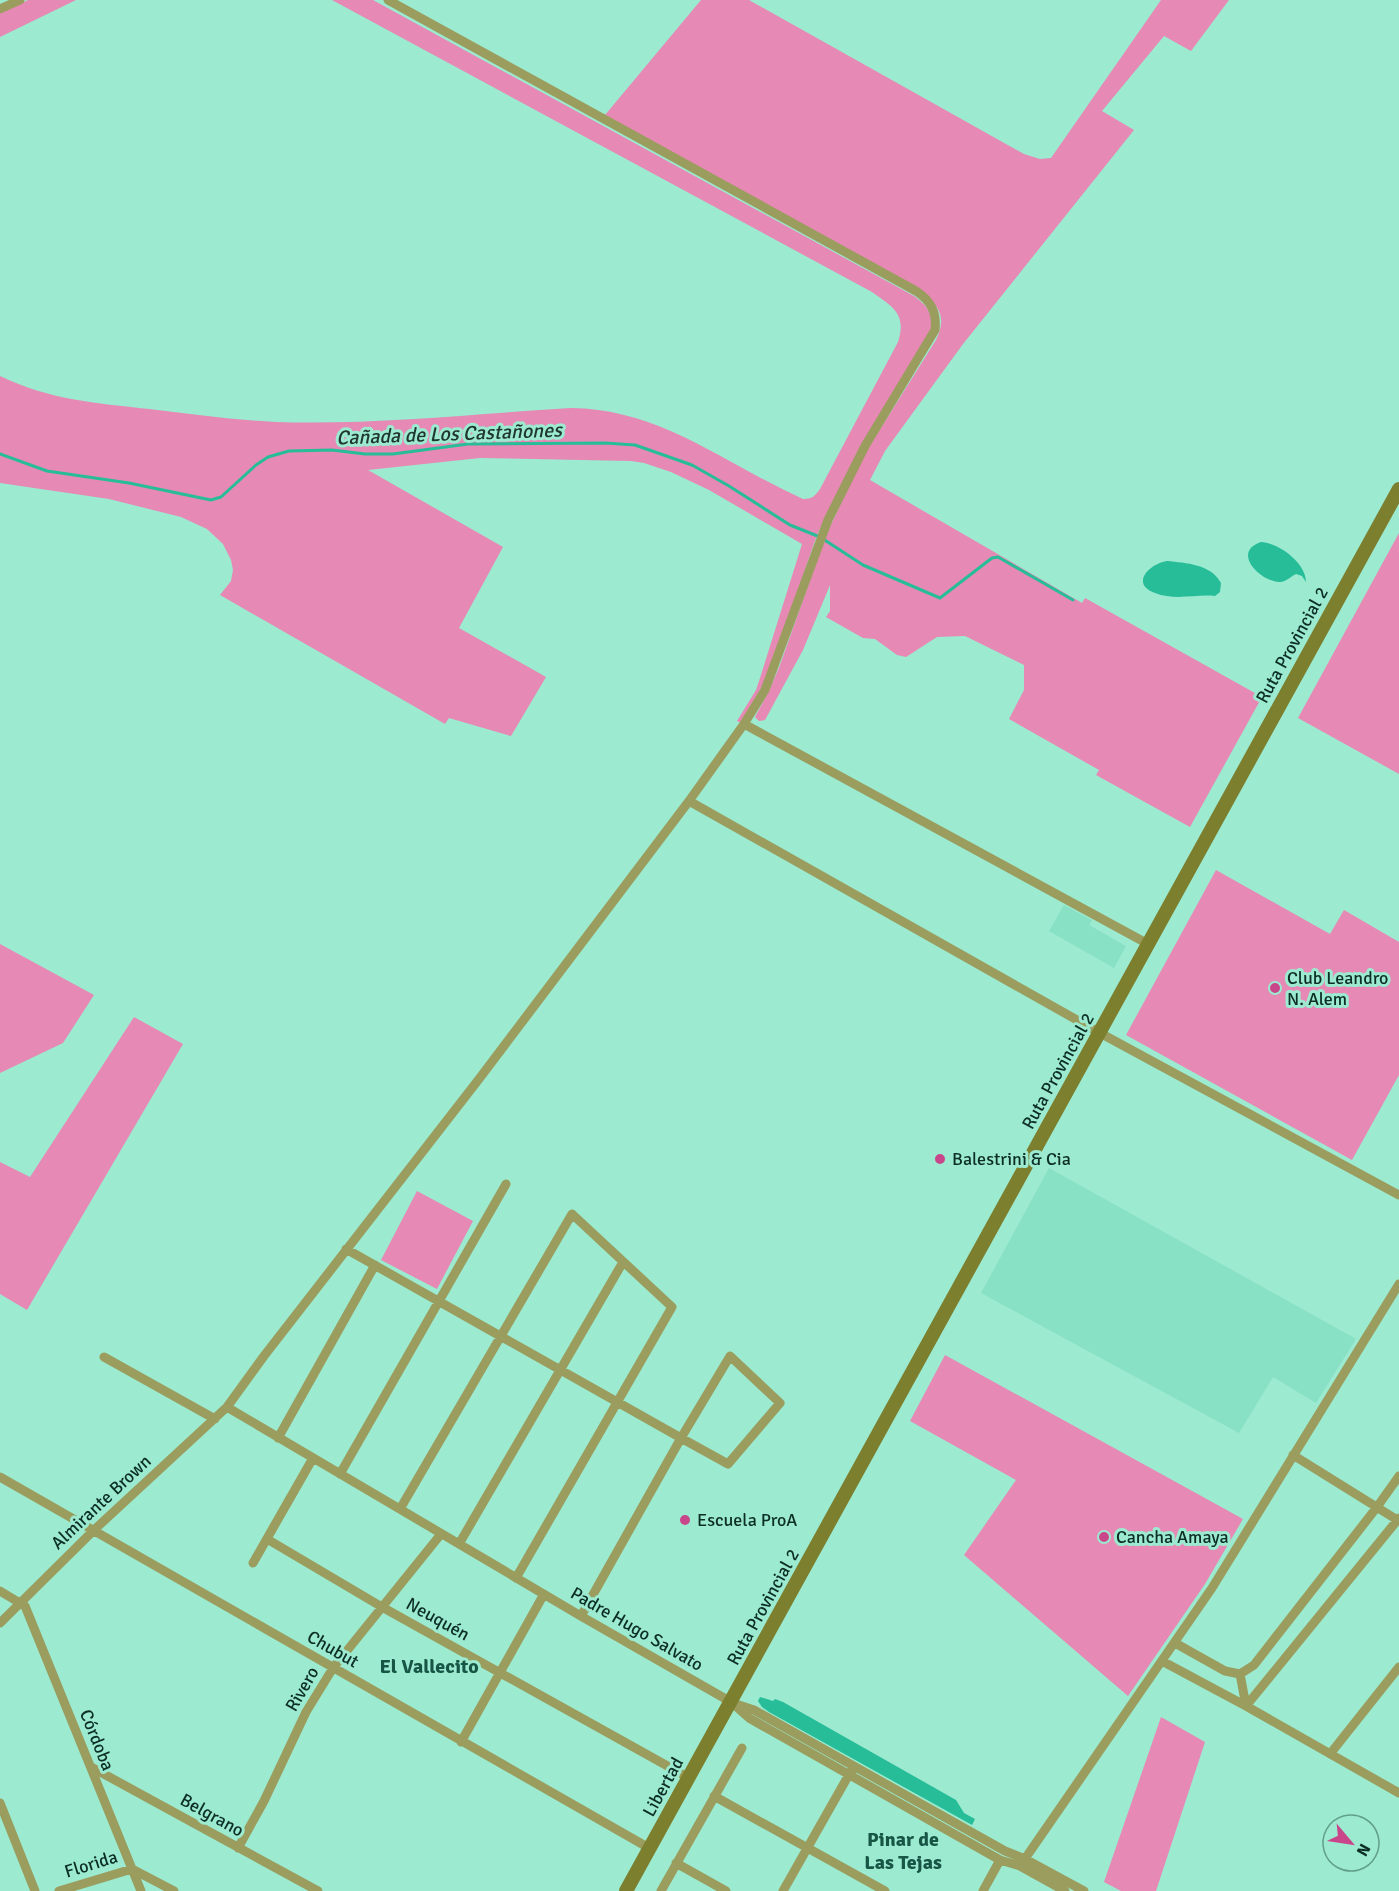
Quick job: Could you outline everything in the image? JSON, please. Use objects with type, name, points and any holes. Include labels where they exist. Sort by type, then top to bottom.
[{"type":"main road","name":"Ruta Provincial 2","points":[[731,1702],[1399,489]]},
{"type":"main road","name":"Libertad","points":[[626,1891],[731,1702]]},
{"type":"street","points":[[0,9],[20,0]]},
{"type":"street","name":"Almirante Brown","points":[[0,1623],[94,1530],[226,1407],[486,1070],[689,801],[759,702],[771,677],[828,520],[865,446],[932,336],[936,318],[934,308],[923,296],[904,284],[388,0]]},
{"type":"street","points":[[744,724],[1148,944]]},
{"type":"street","points":[[689,801],[1100,1033],[1399,1195]]},
{"type":"street","points":[[340,1474],[506,1184]]},
{"type":"street","points":[[400,1509],[572,1214],[672,1306],[516,1578]]},
{"type":"street","points":[[346,1249],[502,1336],[617,1402],[681,1438],[728,1464],[780,1403],[730,1356],[681,1438],[581,1616]]},
{"type":"street","points":[[459,1544],[624,1262]]},
{"type":"street","points":[[278,1437],[375,1265]]},
{"type":"street","points":[[1022,1862],[1212,1588],[1399,1284]]},
{"type":"street","points":[[104,1357],[215,1419]]},
{"type":"street","name":"Padre Hugo Salvato","points":[[226,1407],[581,1616],[731,1702],[754,1710],[1000,1860],[1022,1862],[1084,1891]]},
{"type":"street","points":[[1245,1706],[1398,1519],[1293,1455]]},
{"type":"street","points":[[253,1563],[313,1458]]},
{"type":"street","points":[[1174,1643],[1225,1671],[1240,1674],[1254,1665],[1399,1476]]},
{"type":"street","name":"Chubut","points":[[0,1477],[649,1848]]},
{"type":"street","name":"Rivero","points":[[238,1848],[264,1801],[306,1712],[333,1668],[441,1534]]},
{"type":"street","name":"Neuquén","points":[[267,1539],[382,1607],[689,1778]]},
{"type":"street","points":[[0,1591],[21,1602]]},
{"type":"street","points":[[461,1742],[544,1594]]},
{"type":"street","name":"Córdoba","points":[[21,1602],[25,1606],[141,1891]]},
{"type":"street","points":[[1162,1661],[1399,1793]]},
{"type":"street","points":[[1330,1754],[1399,1667]]},
{"type":"street","points":[[1240,1674],[1245,1706]]},
{"type":"street","name":"Padre Hugo Salvato","points":[[731,1702],[749,1718],[1005,1851],[1065,1891]]},
{"type":"street","points":[[660,1891],[742,1748]]},
{"type":"street","name":"Belgrano","points":[[91,1767],[318,1891]]},
{"type":"street","points":[[783,1891],[852,1771]]},
{"type":"street","points":[[714,1796],[885,1891]]},
{"type":"street","points":[[0,1803],[35,1891]]},
{"type":"street","points":[[983,1891],[1000,1860]]},
{"type":"street","points":[[676,1863],[726,1891]]},
{"type":"street","points":[[132,1869],[174,1891]]},
{"type":"street","name":"Florida","points":[[59,1891],[132,1869]]},
{"type":"shaded area","points":[[28,0],[76,0],[0,37],[0,13]]},
{"type":"shaded area","points":[[332,0],[373,0],[914,296],[928,310],[931,329],[848,471],[817,535],[768,676],[741,723],[737,721],[756,690],[802,544],[709,490],[671,472],[644,463],[480,458],[368,470],[503,547],[459,628],[546,677],[511,736],[449,718],[445,724],[220,595],[231,581],[233,570],[223,544],[207,529],[181,517],[109,499],[0,483],[0,376],[37,390],[73,399],[213,417],[276,422],[387,420],[571,408],[604,411],[663,428],[803,499],[813,497],[820,489],[898,342],[901,324],[892,307],[872,292]]},
{"type":"shaded area","points":[[701,0],[749,0],[1024,154],[1040,159],[1051,158],[1161,0],[1229,0],[1191,51],[1164,36],[1102,111],[1134,130],[963,344],[885,451],[870,480],[1082,603],[1085,598],[1262,697],[1190,827],[1096,775],[1099,770],[1009,719],[1024,690],[1024,665],[965,636],[937,637],[906,657],[897,655],[875,639],[863,638],[826,617],[830,611],[830,585],[803,650],[765,720],[759,721],[755,717],[780,665],[826,535],[864,455],[936,340],[941,320],[939,310],[932,301],[605,115]]},
{"type":"shaded area","points":[[1399,533],[1399,774],[1298,718]]},
{"type":"shaded area","points":[[1261,542],[1276,546],[1297,561],[1305,575],[1306,582],[1302,576],[1296,574],[1279,582],[1257,572],[1249,559],[1248,552]]},
{"type":"shaded area","points":[[1167,561],[1205,568],[1221,583],[1220,592],[1215,596],[1178,597],[1155,593],[1148,589],[1144,585],[1145,575],[1154,566]]},
{"type":"shaded area","name":"Club Leandro N. Alem","points":[[1216,870],[1330,934],[1344,910],[1399,942],[1399,1075],[1352,1160],[1126,1035]]},
{"type":"shaded area","points":[[1064,905],[1092,920],[1089,925],[1126,946],[1114,968],[1049,931]]},
{"type":"shaded area","points":[[0,944],[94,995],[63,1043],[0,1073]]},
{"type":"shaded area","points":[[134,1017],[183,1044],[27,1310],[0,1294],[0,1162],[30,1177]]},
{"type":"shaded area","points":[[1049,1168],[1356,1339],[1316,1403],[1273,1377],[1239,1433],[981,1293]]},
{"type":"shaded area","points":[[417,1191],[473,1221],[437,1289],[381,1260]]},
{"type":"shaded area","name":"Cancha Amaya","points":[[945,1355],[1243,1519],[1205,1584],[1128,1696],[964,1555],[1016,1480],[910,1421]]},
{"type":"shaded area","points":[[760,1697],[783,1702],[956,1800],[964,1813],[975,1819],[972,1825],[769,1712],[758,1701]]},
{"type":"shaded area","points":[[1161,1717],[1205,1742],[1156,1891],[1121,1891],[1104,1882]]},
{"type":"waterway","name":"Cañada de Los Castañones","points":[[0,454],[47,471],[129,483],[211,500],[221,497],[268,457],[289,451],[332,450],[365,454],[393,454],[468,444],[605,443],[635,445],[692,465],[790,525],[820,537],[863,565],[940,598],[992,558],[998,557],[1073,600]]},
{"type":"place","name":"Club Leandro N. Alem","points":[[1275,988]]},
{"type":"place","name":"Balestrini & Cia","points":[[940,1159]]},
{"type":"place","name":"Escuela ProA","points":[[685,1520]]},
{"type":"place","name":"Cancha Amaya","points":[[1104,1537]]},
{"type":"district","name":"El Vallecito","points":[[429,1666]]},
{"type":"district","name":"Pinar de Las Tejas","points":[[903,1850]]}]
